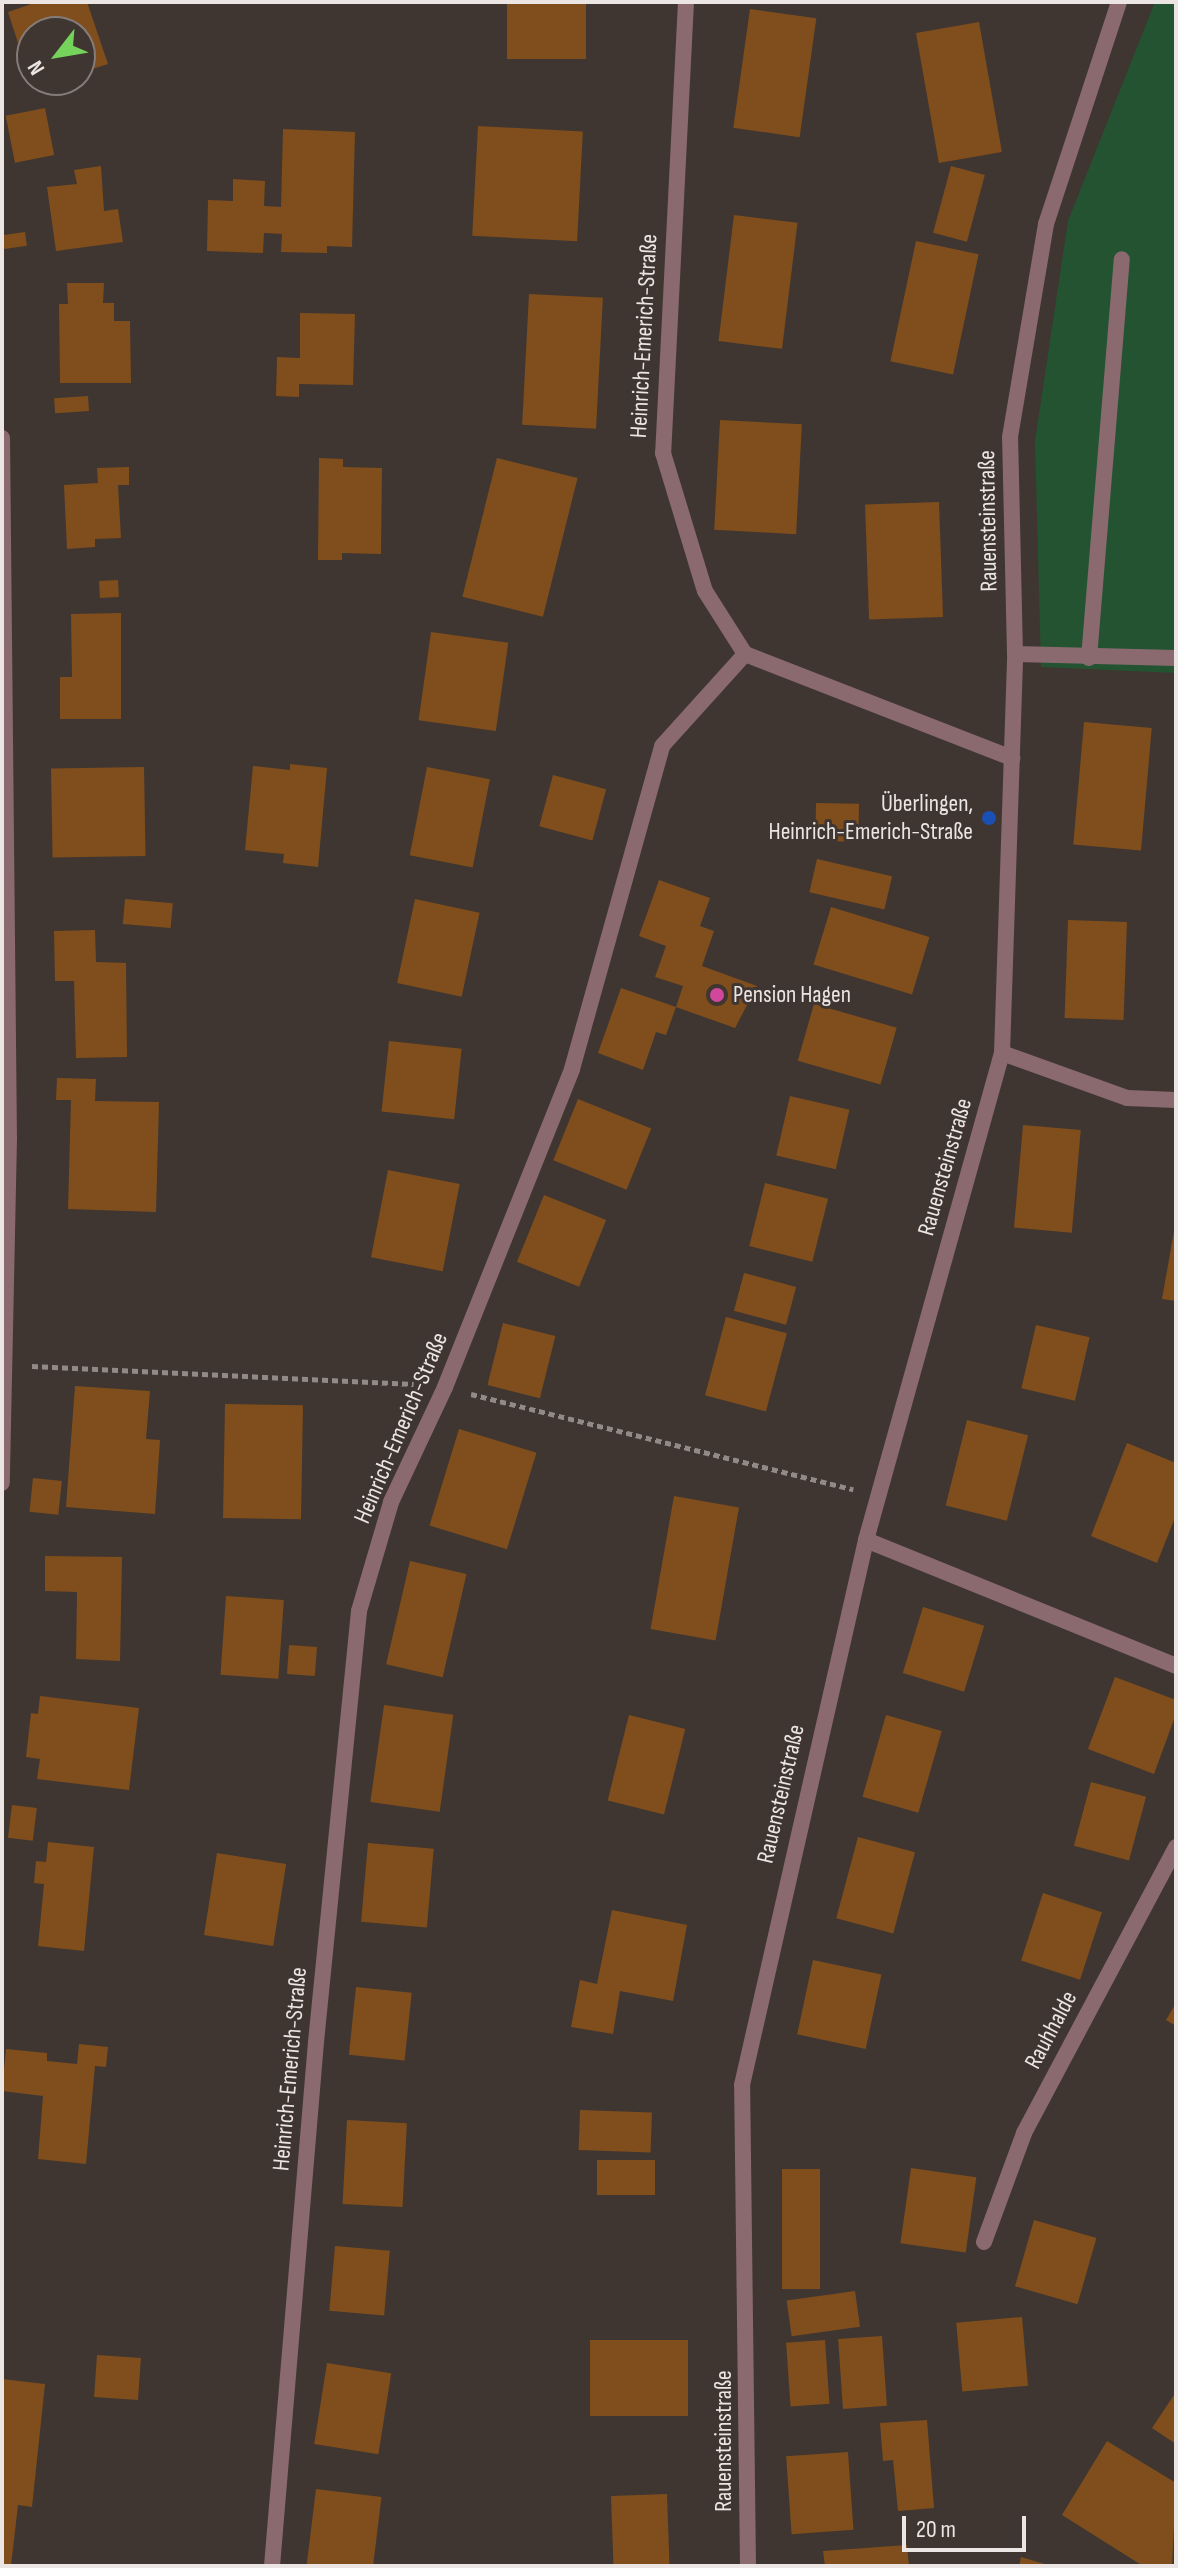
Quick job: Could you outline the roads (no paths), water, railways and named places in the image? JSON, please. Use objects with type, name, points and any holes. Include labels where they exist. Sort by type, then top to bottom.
[{"type":"street","name":"Heinrich-Emerich-Straße","points":[[272,2566],[316,2042],[359,1611],[391,1502],[445,1387],[572,1069],[662,746],[745,654],[705,591],[663,453],[686,2]]},
{"type":"street","name":"Rauensteinstraße","points":[[748,2566],[742,2085],[866,1540],[1002,1053],[1015,654],[1013,422],[1046,224],[1119,2]]},
{"type":"street","points":[[1089,658],[1122,259]]},
{"type":"street","points":[[2,438],[7,1365],[2,1483]]},
{"type":"street","points":[[745,654],[1012,758]]},
{"type":"street","points":[[1015,654],[1176,658]]},
{"type":"street","points":[[1002,1053],[1127,1098],[1176,1100]]},
{"type":"street","points":[[866,1540],[1176,1666]]},
{"type":"street","name":"Rauhhalde","points":[[984,2242],[1024,2133],[1176,1847]]},
{"type":"place","name":"Überlingen, Heinrich-Emerich-Straße","points":[[989,818]]},
{"type":"place","name":"Pension Hagen","points":[[717,995]]}]
